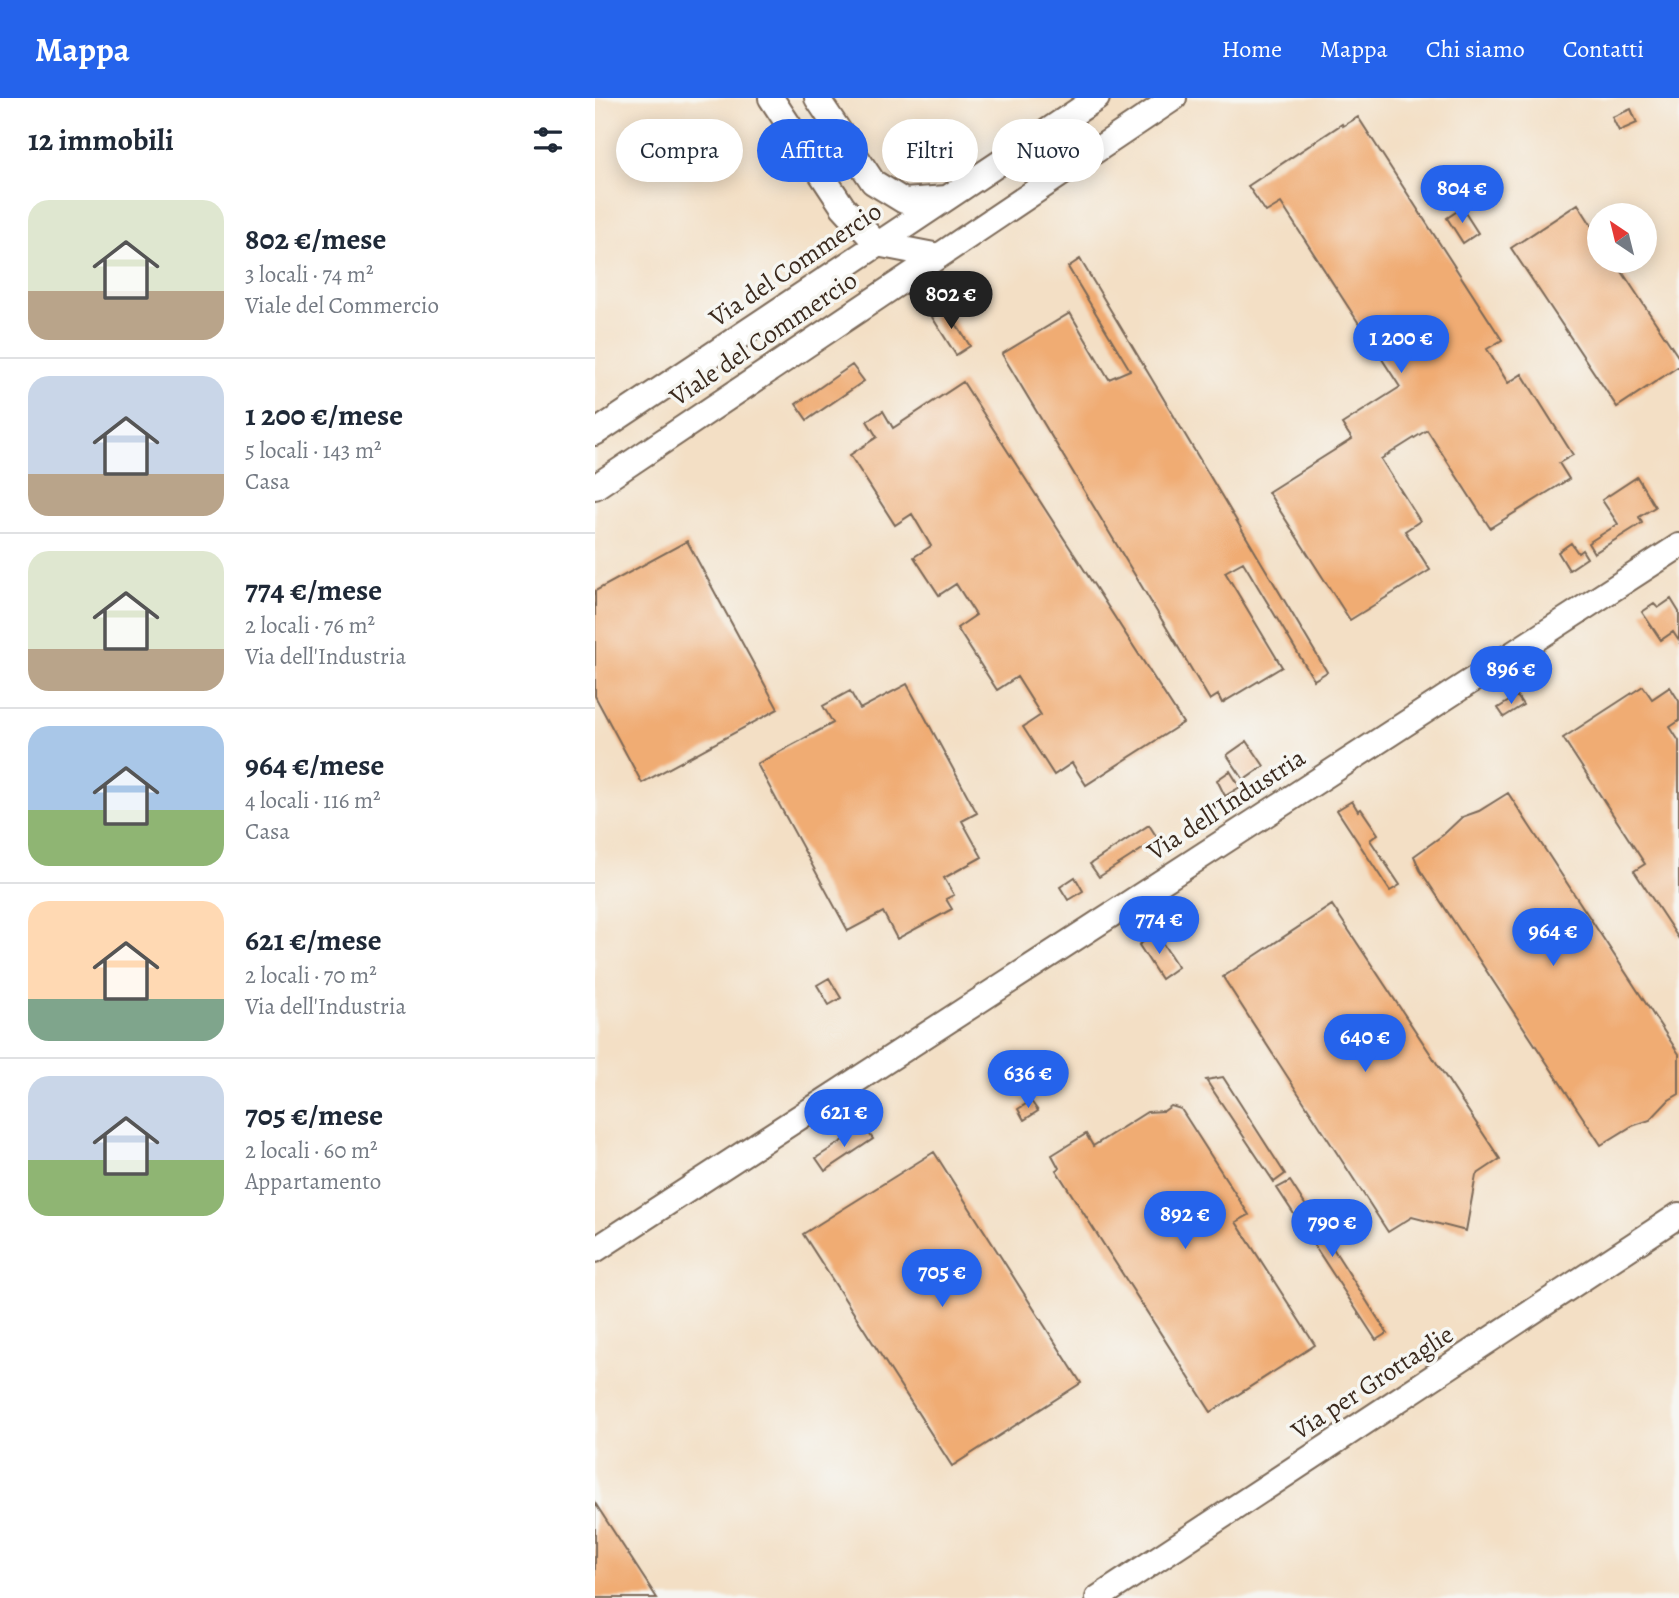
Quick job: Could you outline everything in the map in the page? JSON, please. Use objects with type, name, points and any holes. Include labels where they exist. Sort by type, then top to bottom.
[{"type":"street","points":[[771,98],[843,207],[877,244],[939,256]]},
{"type":"street","points":[[817,98],[873,182],[904,201],[948,198]]},
{"type":"street","name":"Via del Commercio","points":[[595,433],[1097,98]]},
{"type":"street","name":"Viale del Commercio","points":[[595,487],[1174,98]]},
{"type":"street","name":"Via dell'Industria","points":[[595,1250],[1679,546]]},
{"type":"street","name":"Via per Grottaglie","points":[[1098,1598],[1679,1215]]},
{"type":"building","points":[[1631,109],[1637,123],[1619,131],[1612,117]]},
{"type":"building","points":[[1358,117],[1502,340],[1487,349],[1508,383],[1522,374],[1573,455],[1559,463],[1569,479],[1490,528],[1427,430],[1381,459],[1420,521],[1405,531],[1430,570],[1350,620],[1268,492],[1352,439],[1342,424],[1400,387],[1281,203],[1266,212],[1248,186],[1342,124],[1343,126]]},
{"type":"building","points":[[1578,204],[1587,218],[1587,273],[1623,273],[1679,358],[1679,366],[1617,407],[1511,248]]},
{"type":"building","points":[[1462,208],[1478,233],[1463,243],[1447,218]]},
{"type":"building","points":[[1080,259],[1327,672],[1314,680],[1243,562],[1225,572],[1282,667],[1222,703],[1218,695],[1210,700],[1002,354],[1070,313],[1109,379],[1130,370],[1068,267]]},
{"type":"building","points":[[946,308],[970,346],[956,355],[932,317]]},
{"type":"building","points":[[852,365],[864,381],[807,420],[796,404]]},
{"type":"building","points":[[963,382],[1183,723],[1086,785],[1072,763],[1054,775],[1023,727],[1041,715],[1017,677],[997,690],[957,628],[976,615],[956,584],[939,595],[914,557],[931,546],[912,514],[895,525],[850,455],[877,437],[867,421],[883,411],[893,428]]},
{"type":"building","points":[[1637,477],[1655,507],[1639,517],[1642,523],[1594,553],[1588,543],[1618,524],[1602,500]]},
{"type":"building","points":[[687,541],[778,709],[642,783],[595,696],[595,591]]},
{"type":"building","points":[[1571,543],[1578,553],[1582,550],[1587,558],[1569,570],[1558,552]]},
{"type":"building","points":[[1671,599],[1679,612],[1679,641],[1673,632],[1661,640],[1642,612],[1654,604],[1658,608]]},
{"type":"building","points":[[907,684],[977,813],[962,821],[982,857],[944,878],[954,895],[946,899],[952,909],[897,939],[883,912],[848,931],[757,764],[833,723],[823,706],[850,691],[860,709]]},
{"type":"building","points":[[1643,686],[1652,699],[1670,687],[1679,701],[1679,721],[1670,727],[1679,741],[1679,939],[1634,871],[1645,864],[1563,738]]},
{"type":"building","points":[[1517,696],[1523,705],[1504,717],[1498,708]]},
{"type":"building","points":[[1247,741],[1264,766],[1244,780],[1227,755]]},
{"type":"building","points":[[1230,771],[1240,787],[1225,796],[1217,780]]},
{"type":"building","points":[[1508,793],[1679,1054],[1679,1094],[1669,1100],[1650,1120],[1632,1126],[1601,1145],[1420,870],[1414,856],[1462,817],[1479,811]]},
{"type":"building","points":[[1352,801],[1358,811],[1361,809],[1378,834],[1370,840],[1400,885],[1390,891],[1337,810]]},
{"type":"building","points":[[1149,825],[1158,839],[1099,877],[1090,864]]},
{"type":"building","points":[[1075,877],[1083,891],[1068,900],[1060,887]]},
{"type":"building","points":[[1332,905],[1500,1159],[1476,1175],[1466,1231],[1412,1217],[1388,1232],[1223,977]]},
{"type":"building","points":[[1156,933],[1178,967],[1161,979],[1139,945]]},
{"type":"building","points":[[829,978],[841,998],[829,1005],[817,985]]},
{"type":"building","points":[[1223,1077],[1285,1174],[1274,1182],[1206,1080]]},
{"type":"building","points":[[1031,1101],[1038,1111],[1024,1120],[1018,1109]]},
{"type":"building","points":[[1171,1106],[1181,1109],[1249,1215],[1236,1222],[1315,1345],[1211,1412],[1056,1170],[1059,1168],[1052,1155],[1086,1134],[1093,1146],[1147,1112],[1164,1111]]},
{"type":"building","points":[[864,1127],[873,1139],[825,1171],[816,1158]]},
{"type":"building","points":[[934,1152],[1081,1383],[952,1466],[803,1234]]},
{"type":"building","points":[[1290,1181],[1387,1333],[1376,1340],[1277,1188]]},
{"type":"building","points":[[595,1503],[657,1598],[595,1598]]}]
